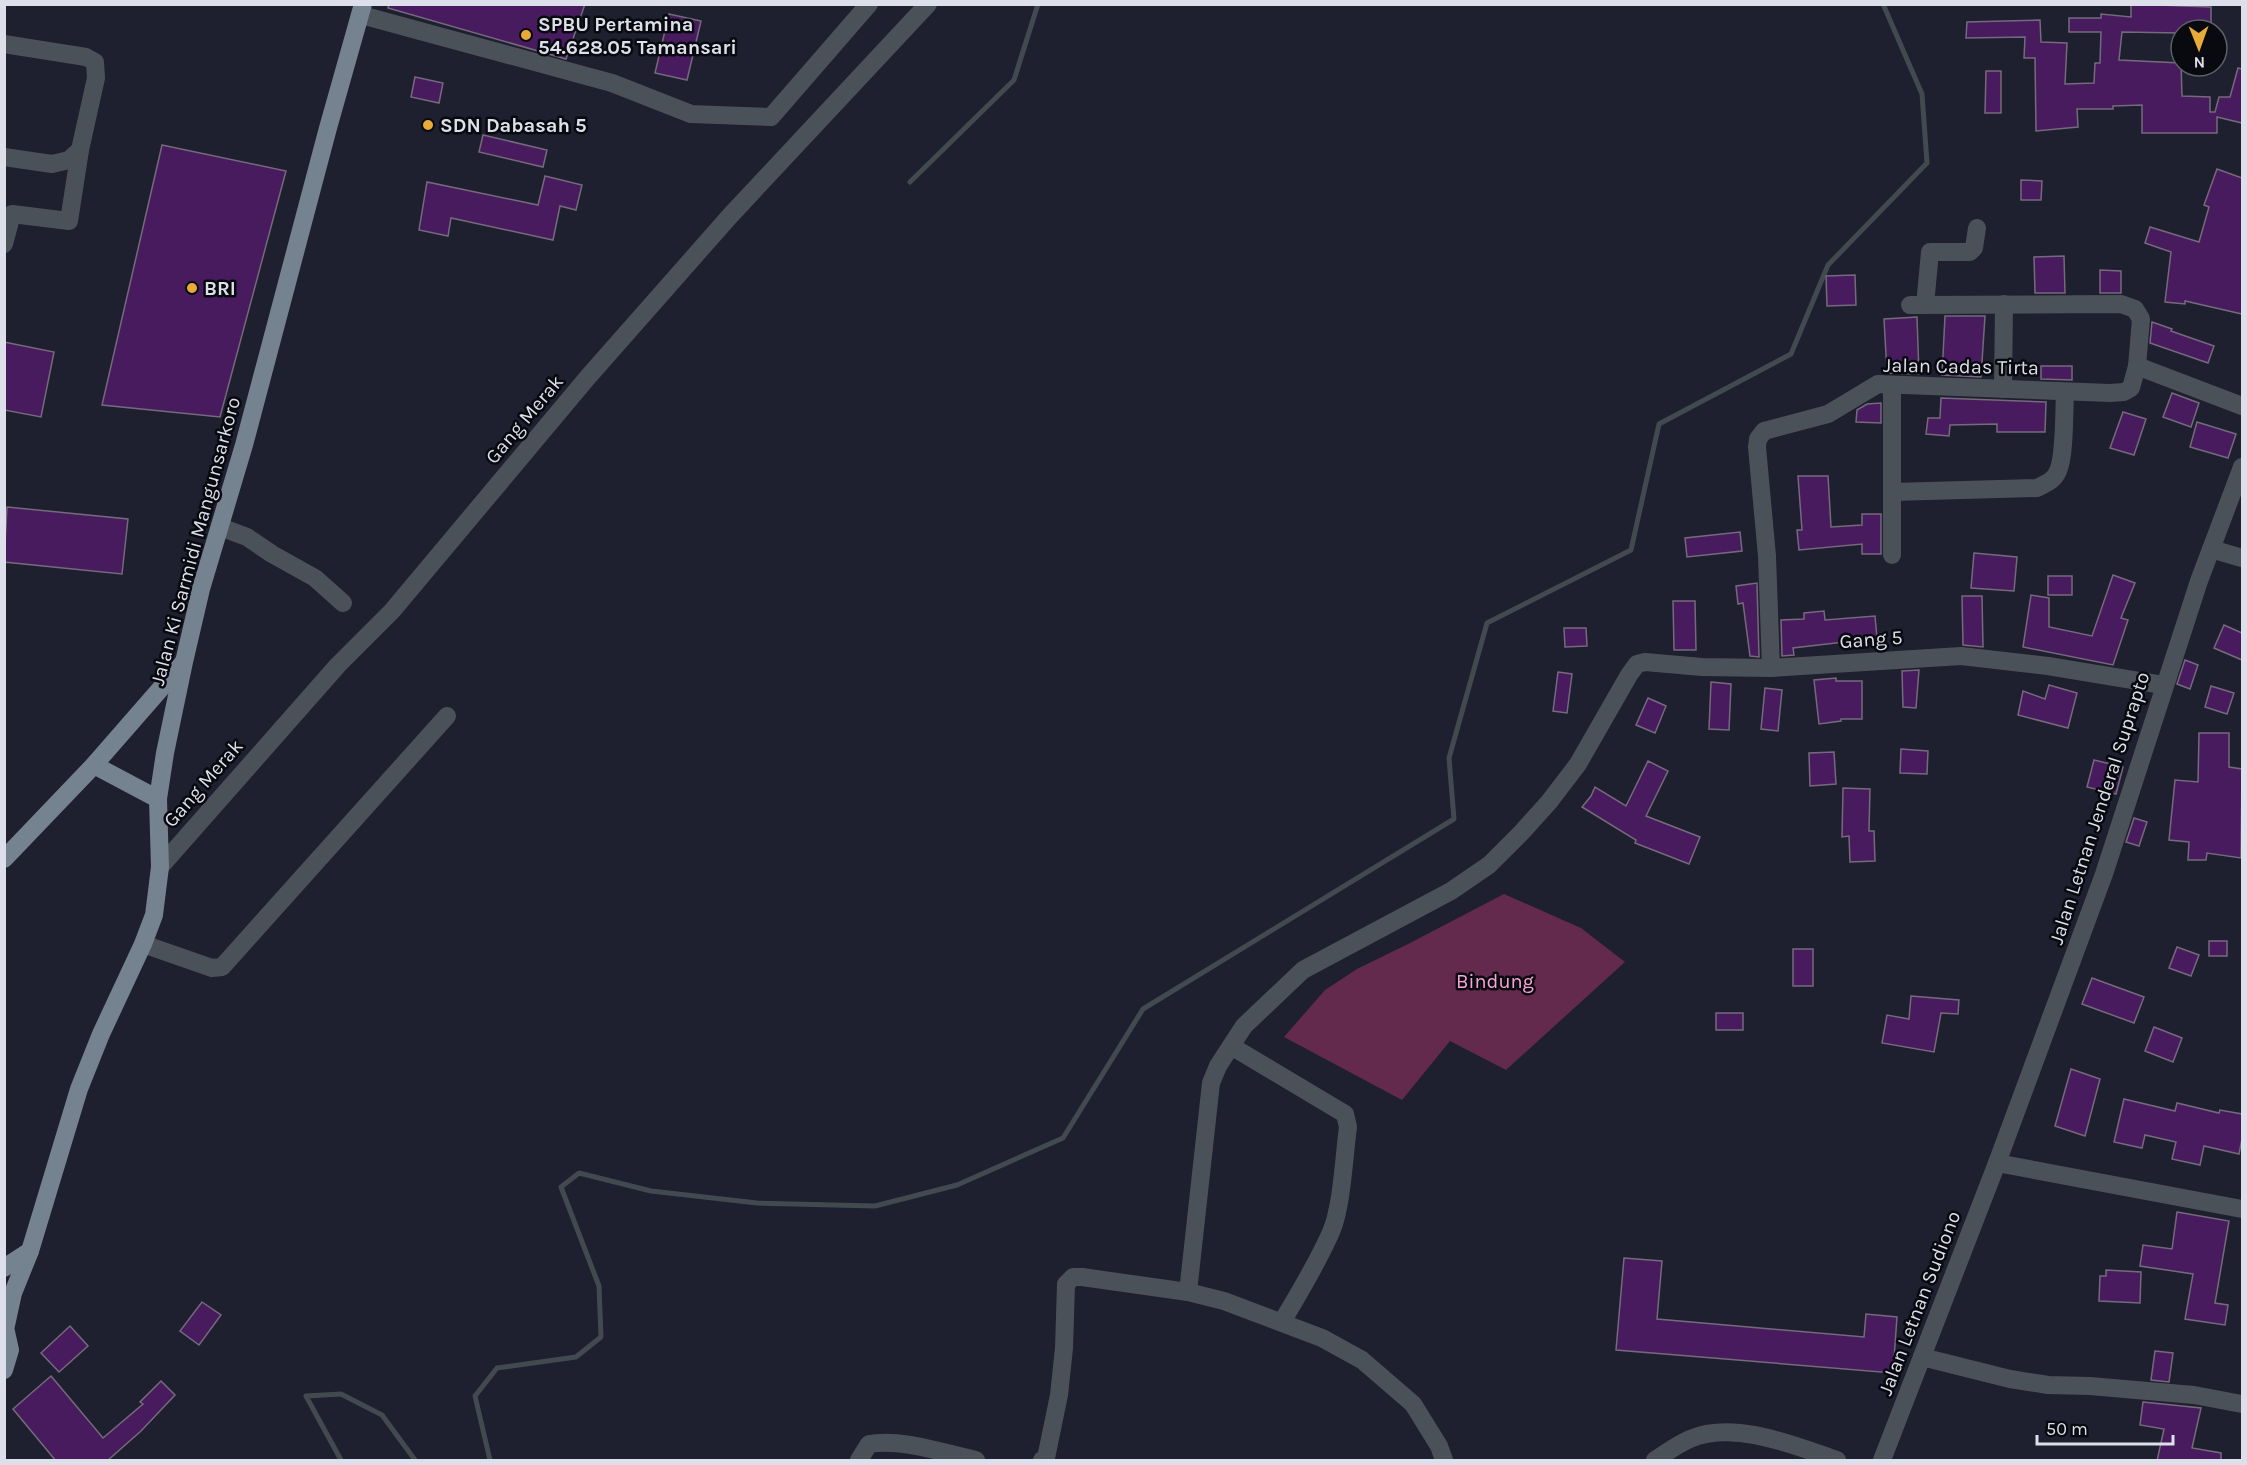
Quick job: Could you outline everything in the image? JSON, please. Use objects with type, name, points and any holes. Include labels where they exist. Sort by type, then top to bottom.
[{"type":"main road","name":"Jalan Ki Sarmidi Mangunsarkoro","points":[[4,1370],[10,1350],[5,1324],[30,1251],[79,1089],[154,915],[160,867],[158,799],[184,662],[201,589],[244,445],[328,128],[364,10]]},
{"type":"main road","points":[[4,859],[94,765],[184,662]]},
{"type":"main road","points":[[94,765],[158,799]]},
{"type":"main road","points":[[4,1268],[30,1251]]},
{"type":"street","points":[[364,10],[612,83],[691,114],[771,117],[869,4]]},
{"type":"street","name":"Gang Merak","points":[[160,867],[338,665],[392,611],[588,377],[713,235],[928,4]]},
{"type":"street","points":[[4,44],[86,57],[95,62],[96,78],[80,150],[69,221],[12,214],[4,244]]},
{"type":"street","points":[[4,157],[52,164],[69,160],[80,150]]},
{"type":"street","name":"Jalan Cadas Tirta","points":[[1771,668],[1767,556],[1758,439],[1764,431],[1828,414],[1878,384],[2065,392],[2124,392],[2131,388],[2137,366],[2140,319],[2135,309],[2121,304],[1918,305],[1930,252],[1970,252],[1974,248],[1977,228]]},
{"type":"street","points":[[2003,389],[2004,304]]},
{"type":"street","points":[[2137,366],[2242,406]]},
{"type":"street","points":[[1892,385],[1892,555]]},
{"type":"street","points":[[1892,492],[2037,488],[2052,481],[2059,471],[2065,392]]},
{"type":"street","name":"Jalan Letnan Jenderal Suprapto","points":[[1997,1163],[2104,874],[2163,685],[2242,467]]},
{"type":"street","points":[[220,527],[247,537],[315,578],[343,603]]},
{"type":"street","points":[[2211,549],[2242,558]]},
{"type":"street","name":"Gang 5","points":[[1231,1046],[1244,1026],[1303,970],[1451,891],[1489,865],[1550,802],[1578,764],[1637,664],[1645,662],[1702,667],[1771,668],[1961,656],[2048,666],[2163,685]]},
{"type":"street","points":[[143,944],[212,968],[222,966],[447,716]]},
{"type":"street","points":[[1188,1292],[1212,1083],[1218,1066],[1231,1046],[1346,1114],[1348,1127],[1336,1214],[1331,1232],[1312,1272],[1282,1322]]},
{"type":"street","points":[[1997,1163],[2242,1209]]},
{"type":"street","name":"Jalan Letnan Sudiono","points":[[1882,1461],[1997,1163]]},
{"type":"street","points":[[1042,1461],[1046,1458],[1059,1395],[1064,1348],[1066,1284],[1073,1277],[1188,1292],[1224,1301],[1323,1338],[1362,1360],[1413,1404],[1439,1446],[1444,1461]]},
{"type":"street","points":[[1922,1357],[2010,1379],[2048,1385],[2090,1386],[2194,1395],[2242,1404]]},
{"type":"street","points":[[1655,1461],[1690,1438],[1713,1433],[1736,1432],[1781,1441],[1838,1461]]},
{"type":"street","points":[[859,1461],[869,1444],[882,1441],[920,1447],[976,1461]]},
{"type":"green space","name":"Bindung","points":[[1504,894],[1581,928],[1625,962],[1506,1070],[1450,1041],[1402,1100],[1284,1037],[1325,990],[1357,969]]},
{"type":"building","name":"SPBU Pertamina 54.628.05 Tamansari","points":[[389,4],[585,4],[566,59],[388,8]]},
{"type":"building","points":[[2131,4],[2211,7],[2211,18],[2169,18],[2169,33],[2122,32],[2119,60],[2169,62],[2169,78],[2181,78],[2182,96],[2210,97],[2210,112],[2215,112],[2219,97],[2230,97],[2238,68],[2242,69],[2242,123],[2217,117],[2217,133],[2142,133],[2142,105],[2113,106],[2113,109],[2077,109],[2078,127],[2036,131],[2035,58],[2024,58],[2025,37],[1966,38],[1967,22],[2040,20],[2041,42],[2067,43],[2065,84],[2094,83],[2095,63],[2100,63],[2101,32],[2069,32],[2069,18],[2101,18],[2101,14],[2131,17]]},
{"type":"building","points":[[669,14],[701,21],[687,80],[655,73]]},
{"type":"building","points":[[1986,71],[2001,71],[2001,113],[1985,113]]},
{"type":"building","points":[[415,77],[443,83],[439,103],[411,97]]},
{"type":"building","points":[[483,135],[547,150],[543,167],[479,152]]},
{"type":"building","name":"BRI","points":[[162,145],[286,171],[220,417],[102,405]]},
{"type":"building","points":[[2217,169],[2242,178],[2242,314],[2185,301],[2185,304],[2165,302],[2171,252],[2145,243],[2150,227],[2199,242],[2209,207],[2204,205]]},
{"type":"building","points":[[545,176],[582,185],[576,210],[560,206],[553,240],[451,218],[448,236],[419,230],[427,182],[538,205]]},
{"type":"building","points":[[2021,180],[2042,181],[2041,200],[2021,200]]},
{"type":"building","points":[[2064,256],[2065,293],[2035,293],[2034,257]]},
{"type":"building","points":[[2100,270],[2121,271],[2121,293],[2100,293]]},
{"type":"building","points":[[1855,275],[1856,305],[1827,306],[1826,276]]},
{"type":"building","points":[[1945,316],[1985,316],[1981,377],[1942,375]]},
{"type":"building","points":[[1917,317],[1919,374],[1887,373],[1884,319]]},
{"type":"building","points":[[2152,322],[2214,346],[2208,363],[2150,343]]},
{"type":"building","points":[[4,342],[54,352],[41,417],[4,410]]},
{"type":"building","points":[[2041,366],[2072,366],[2072,380],[2041,379]]},
{"type":"building","points":[[2172,393],[2199,403],[2191,427],[2163,417]]},
{"type":"building","points":[[1941,398],[2046,402],[2045,432],[1997,432],[1997,424],[1950,425],[1949,436],[1926,434],[1928,418],[1940,418]]},
{"type":"building","points":[[1881,403],[1881,423],[1856,422],[1857,410],[1867,404]]},
{"type":"building","points":[[2123,412],[2146,419],[2134,455],[2110,448]]},
{"type":"building","points":[[2197,422],[2236,434],[2228,458],[2190,447]]},
{"type":"building","points":[[1798,476],[1828,476],[1831,527],[1862,525],[1862,514],[1881,514],[1881,554],[1862,554],[1862,544],[1799,550],[1797,530],[1802,530]]},
{"type":"building","points":[[7,507],[128,519],[122,574],[4,562]]},
{"type":"building","points":[[1740,532],[1742,551],[1687,557],[1685,538]]},
{"type":"building","points":[[1974,553],[2017,557],[2014,591],[1971,588]]},
{"type":"building","points":[[2113,575],[2135,583],[2121,618],[2128,620],[2113,665],[2023,647],[2031,595],[2049,598],[2049,627],[2092,636]]},
{"type":"building","points":[[2048,576],[2072,576],[2072,595],[2048,595]]},
{"type":"building","points":[[1757,583],[1759,657],[1750,656],[1743,603],[1738,604],[1736,586]]},
{"type":"building","points":[[1962,596],[1982,596],[1983,647],[1963,645]]},
{"type":"building","points":[[1673,601],[1695,601],[1696,650],[1674,650]]},
{"type":"building","points":[[1824,611],[1825,620],[1875,616],[1877,638],[1861,639],[1862,644],[1844,645],[1844,642],[1793,648],[1794,655],[1782,656],[1781,620],[1804,619],[1804,613]]},
{"type":"building","points":[[2224,625],[2242,633],[2242,660],[2214,648]]},
{"type":"building","points":[[1564,628],[1586,628],[1587,646],[1565,647]]},
{"type":"building","points":[[2185,660],[2198,665],[2190,689],[2177,684]]},
{"type":"building","points":[[1919,670],[1916,708],[1903,707],[1902,671]]},
{"type":"building","points":[[1558,672],[1572,674],[1567,713],[1553,711]]},
{"type":"building","points":[[1836,678],[1836,681],[1862,681],[1862,719],[1841,719],[1841,721],[1819,724],[1814,680]]},
{"type":"building","points":[[1711,682],[1731,684],[1729,730],[1709,729]]},
{"type":"building","points":[[2049,685],[2077,693],[2068,728],[2018,715],[2023,691],[2045,699]]},
{"type":"building","points":[[2211,686],[2234,693],[2227,714],[2205,707]]},
{"type":"building","points":[[1765,688],[1782,690],[1778,731],[1761,729]]},
{"type":"building","points":[[1648,698],[1666,706],[1655,733],[1636,725]]},
{"type":"building","points":[[2199,733],[2229,733],[2229,767],[2242,769],[2241,858],[2207,853],[2206,860],[2188,860],[2189,842],[2169,840],[2175,780],[2198,782]]},
{"type":"building","points":[[1901,749],[1928,751],[1927,774],[1900,773]]},
{"type":"building","points":[[1834,752],[1836,784],[1810,786],[1809,753]]},
{"type":"building","points":[[2094,760],[2123,767],[2116,794],[2087,787]]},
{"type":"building","points":[[1648,761],[1668,771],[1646,816],[1700,837],[1689,864],[1635,843],[1636,840],[1582,807],[1595,787],[1626,806]]},
{"type":"building","points":[[1843,788],[1870,789],[1869,831],[1874,831],[1875,861],[1850,862],[1849,836],[1842,837]]},
{"type":"building","points":[[2134,818],[2147,822],[2139,846],[2126,842]]},
{"type":"building","points":[[2209,941],[2227,941],[2227,956],[2209,956]]},
{"type":"building","points":[[2177,947],[2199,955],[2191,976],[2169,968]]},
{"type":"building","points":[[1793,949],[1813,949],[1813,986],[1793,986]]},
{"type":"building","points":[[2092,978],[2144,997],[2134,1023],[2082,1004]]},
{"type":"building","points":[[1911,996],[1959,1000],[1958,1014],[1941,1013],[1934,1052],[1882,1043],[1887,1015],[1909,1019]]},
{"type":"building","points":[[1716,1013],[1743,1013],[1743,1030],[1716,1030]]},
{"type":"building","points":[[2154,1027],[2182,1038],[2173,1062],[2145,1051]]},
{"type":"building","points":[[2071,1069],[2100,1079],[2085,1136],[2055,1126]]},
{"type":"building","points":[[2124,1099],[2175,1111],[2177,1103],[2219,1113],[2220,1110],[2242,1114],[2242,1139],[2239,1154],[2204,1146],[2200,1165],[2172,1159],[2176,1142],[2145,1135],[2142,1148],[2114,1142]]},
{"type":"building","points":[[2177,1212],[2229,1221],[2215,1303],[2228,1305],[2225,1325],[2185,1319],[2193,1274],[2140,1266],[2143,1245],[2172,1249]]},
{"type":"building","points":[[1624,1258],[1662,1261],[1657,1319],[1864,1337],[1866,1314],[1897,1317],[1893,1373],[1616,1350]]},
{"type":"building","points":[[2106,1270],[2141,1272],[2140,1303],[2099,1301],[2100,1276],[2106,1276]]},
{"type":"building","points":[[202,1302],[221,1315],[199,1345],[180,1331]]},
{"type":"building","points":[[70,1326],[88,1346],[59,1372],[41,1353]]},
{"type":"building","points":[[2155,1351],[2173,1353],[2169,1382],[2151,1380]]},
{"type":"building","points":[[51,1376],[103,1438],[143,1404],[140,1402],[161,1381],[175,1395],[141,1431],[107,1461],[56,1461],[13,1409]]},
{"type":"building","points":[[2143,1402],[2201,1408],[2192,1448],[2221,1453],[2221,1461],[2157,1461],[2164,1429],[2140,1425]]},
{"type":"waterway","points":[[910,182],[1014,80],[1038,4]]},
{"type":"waterway","points":[[490,1460],[475,1396],[497,1368],[576,1357],[601,1337],[599,1286],[561,1187],[579,1173],[651,1191],[757,1203],[875,1206],[957,1185],[1063,1138],[1143,1009],[1454,819],[1449,758],[1487,623],[1631,550],[1659,424],[1791,354],[1828,265],[1927,163],[1922,94],[1883,4]]},
{"type":"waterway","points":[[341,1460],[306,1396],[341,1394],[382,1415],[415,1460]]},
{"type":"place","name":"SPBU Pertamina 54.628.05 Tamansari","points":[[526,35]]},
{"type":"place","name":"SDN Dabasah 5","points":[[428,125]]},
{"type":"place","name":"BRI","points":[[192,288]]}]
